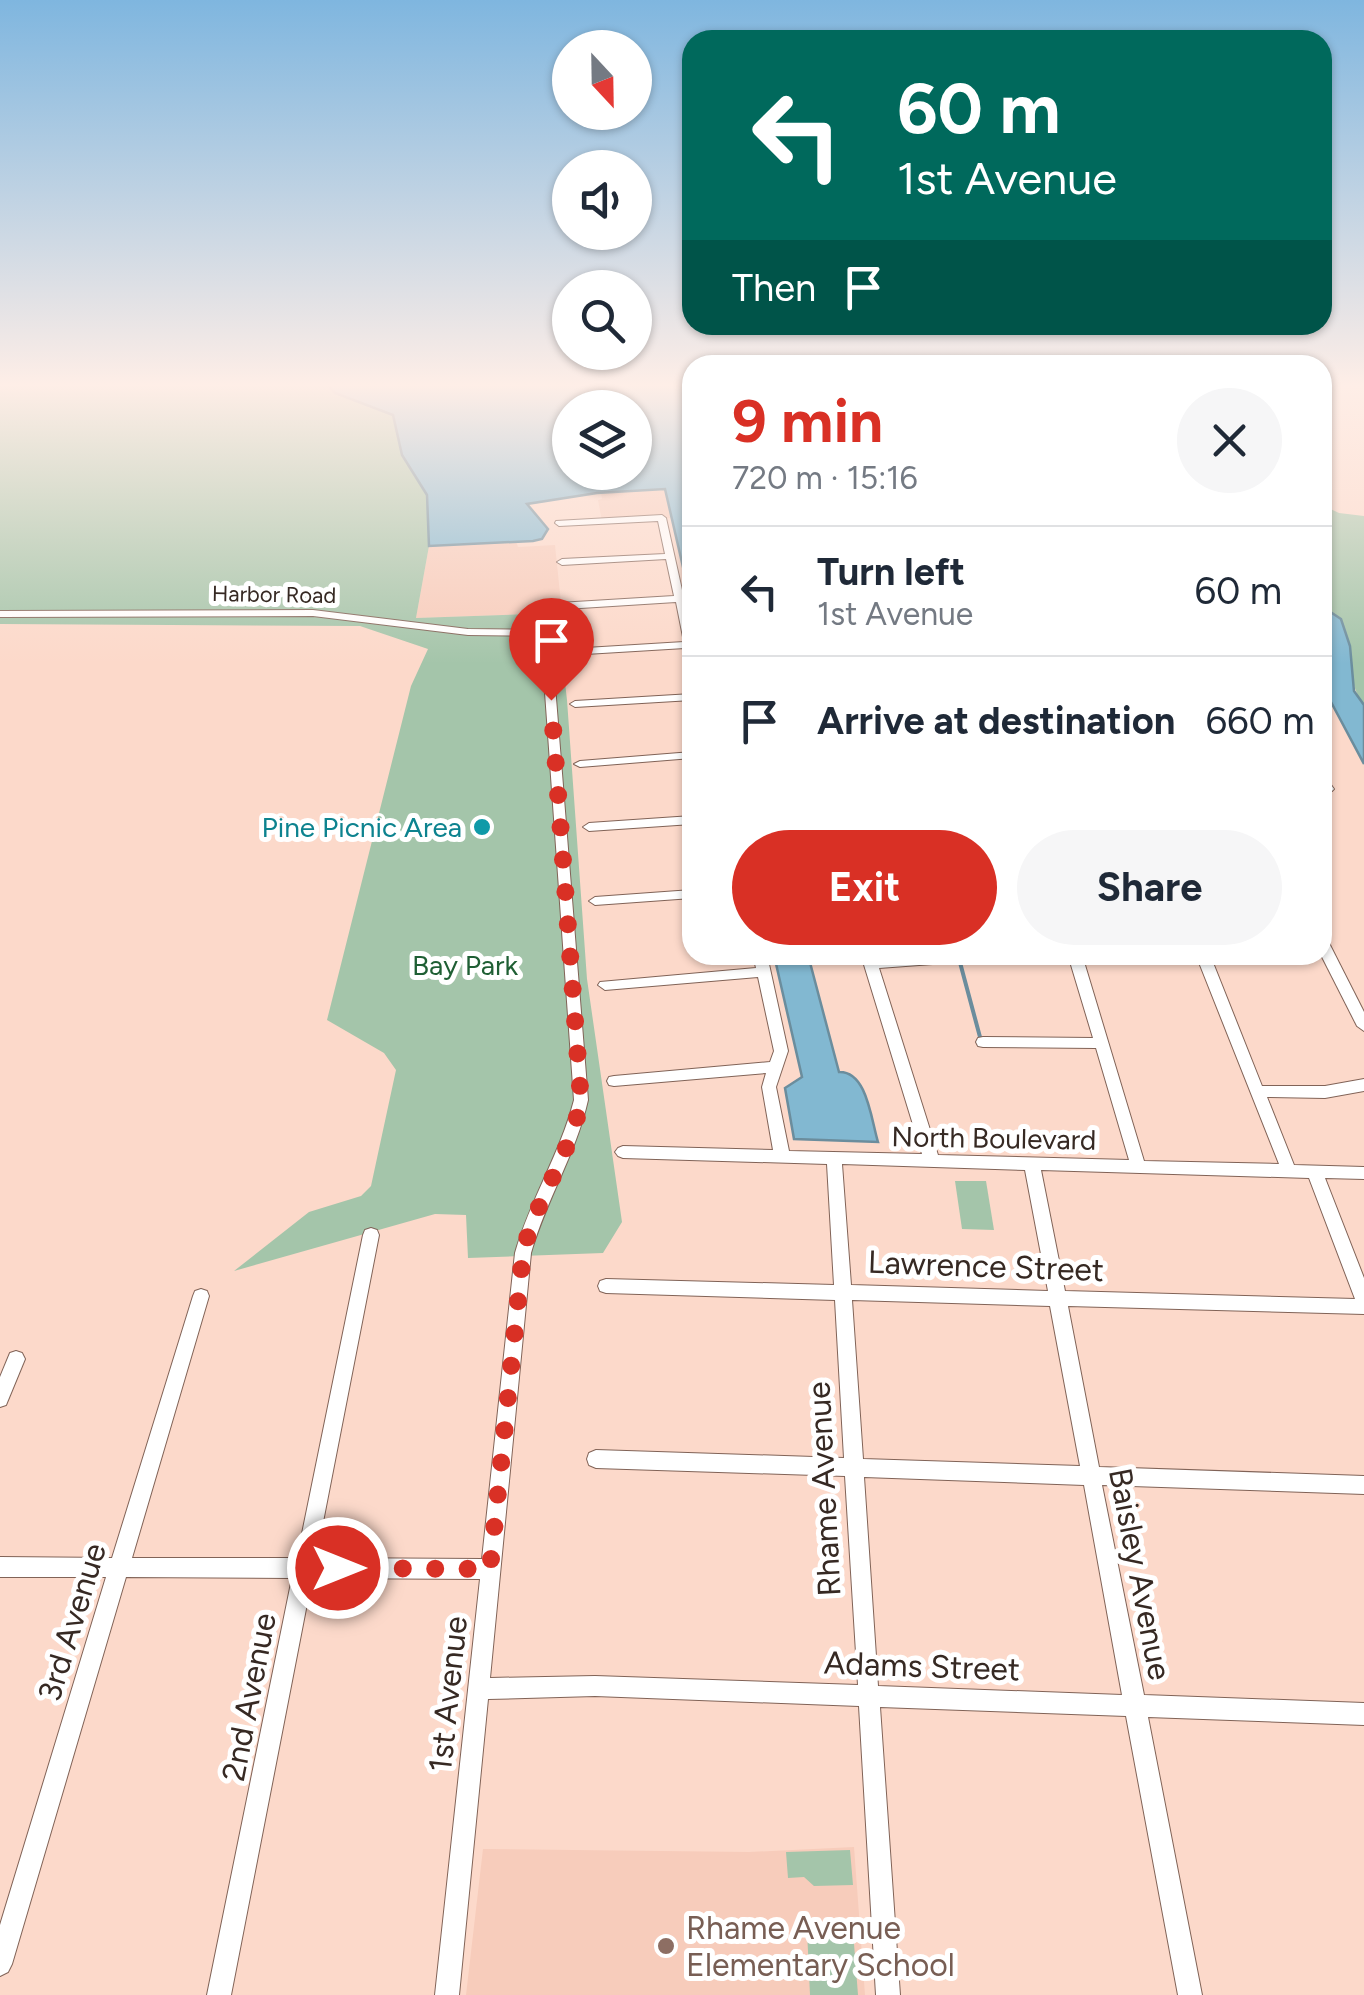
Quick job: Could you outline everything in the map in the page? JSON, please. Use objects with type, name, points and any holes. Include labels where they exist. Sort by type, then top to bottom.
[{"type":"street","points":[[560,523],[662,518],[682,607]]},
{"type":"street","points":[[562,562],[670,556]]},
{"type":"street","points":[[546,633],[546,606],[680,598]]},
{"type":"street","name":"Harbor Road","points":[[0,614],[313,612],[468,632],[546,633]]},
{"type":"street","name":"1st Avenue","points":[[447,1995],[523,1253],[536,1208],[575,1134],[581,1100],[546,633]]},
{"type":"street","points":[[570,652],[682,650]]},
{"type":"street","points":[[575,704],[682,698]]},
{"type":"street","points":[[580,764],[682,756]]},
{"type":"street","points":[[589,827],[682,821]]},
{"type":"street","points":[[595,901],[682,895]]},
{"type":"street","points":[[1332,964],[1364,1026]]},
{"type":"street","points":[[762,965],[781,1051],[769,1086],[782,1156]]},
{"type":"street","points":[[871,965],[932,1161]]},
{"type":"street","points":[[1078,965],[1138,1166]]},
{"type":"street","points":[[1207,965],[1288,1171]]},
{"type":"street","points":[[605,985],[763,972]]},
{"type":"street","points":[[983,1042],[1101,1043]]},
{"type":"street","points":[[614,1081],[776,1066]]},
{"type":"street","points":[[1257,1092],[1326,1092],[1364,1084]]},
{"type":"street","name":"North Boulevard","points":[[623,1152],[1364,1173]]},
{"type":"street","name":"Rhame Avenue","points":[[834,1159],[888,1995]]},
{"type":"street","name":"Baisley Avenue","points":[[1032,1164],[1190,1995]]},
{"type":"street","points":[[1314,1171],[1364,1304]]},
{"type":"street","name":"2nd Avenue","points":[[219,1995],[371,1235]]},
{"type":"street","name":"Lawrence Street","points":[[606,1286],[1364,1304]]},
{"type":"street","name":"3rd Avenue","points":[[0,1964],[201,1296]]},
{"type":"street","points":[[0,1399],[16,1359]]},
{"type":"street","points":[[596,1459],[1364,1485]]},
{"type":"street","points":[[0,1567],[490,1569]]},
{"type":"street","name":"Adams Street","points":[[478,1689],[595,1686],[1364,1714]]},
{"type":"shaded area","points":[[665,489],[672,518],[602,521],[598,500],[602,499],[601,493]]},
{"type":"shaded area","points":[[516,541],[518,547],[555,545],[561,603],[557,613],[416,618],[429,546]]},
{"type":"shaded area","name":"Rhame Avenue Elementary School","points":[[854,1847],[865,1995],[466,1995],[483,1849],[749,1852]]},
{"type":"green space","name":"Bay Park","points":[[0,478],[416,478],[427,495],[429,546],[416,618],[557,613],[587,979],[622,1222],[603,1253],[468,1258],[466,1215],[435,1214],[234,1271],[309,1212],[361,1196],[371,1186],[396,1070],[384,1053],[327,1020],[411,686],[428,649],[360,626],[0,624]]},
{"type":"green space","points":[[1332,510],[1364,516],[1364,705],[1353,679],[1347,641],[1332,615]]},
{"type":"green space","points":[[955,1181],[986,1181],[994,1230],[962,1229]]},
{"type":"green space","points":[[850,1850],[853,1885],[814,1886],[804,1877],[788,1878],[786,1852]]},
{"type":"green space","points":[[807,1930],[853,1931],[858,1995],[810,1995]]},
{"type":"water","points":[[416,478],[552,478],[552,490],[648,490],[527,504],[548,529],[542,539],[429,546],[427,495]]},
{"type":"water","points":[[652,478],[682,478],[682,563],[665,489],[652,490]]},
{"type":"water","points":[[1332,613],[1341,619],[1350,646],[1354,691],[1364,705],[1364,764],[1332,704]]},
{"type":"water","points":[[776,965],[811,965],[839,1072],[856,1079],[862,1088],[878,1142],[794,1139],[785,1088],[802,1077]]},
{"type":"waterway","points":[[961,965],[980,1037]]},
{"type":"place","name":"Pine Picnic Area","points":[[482,827]]},
{"type":"place","name":"Rhame Avenue Elementary School","points":[[666,1946]]},
{"type":"route","points":[[338,1568],[490,1569],[523,1253],[536,1208],[575,1134],[581,1100],[551,700]]}]
